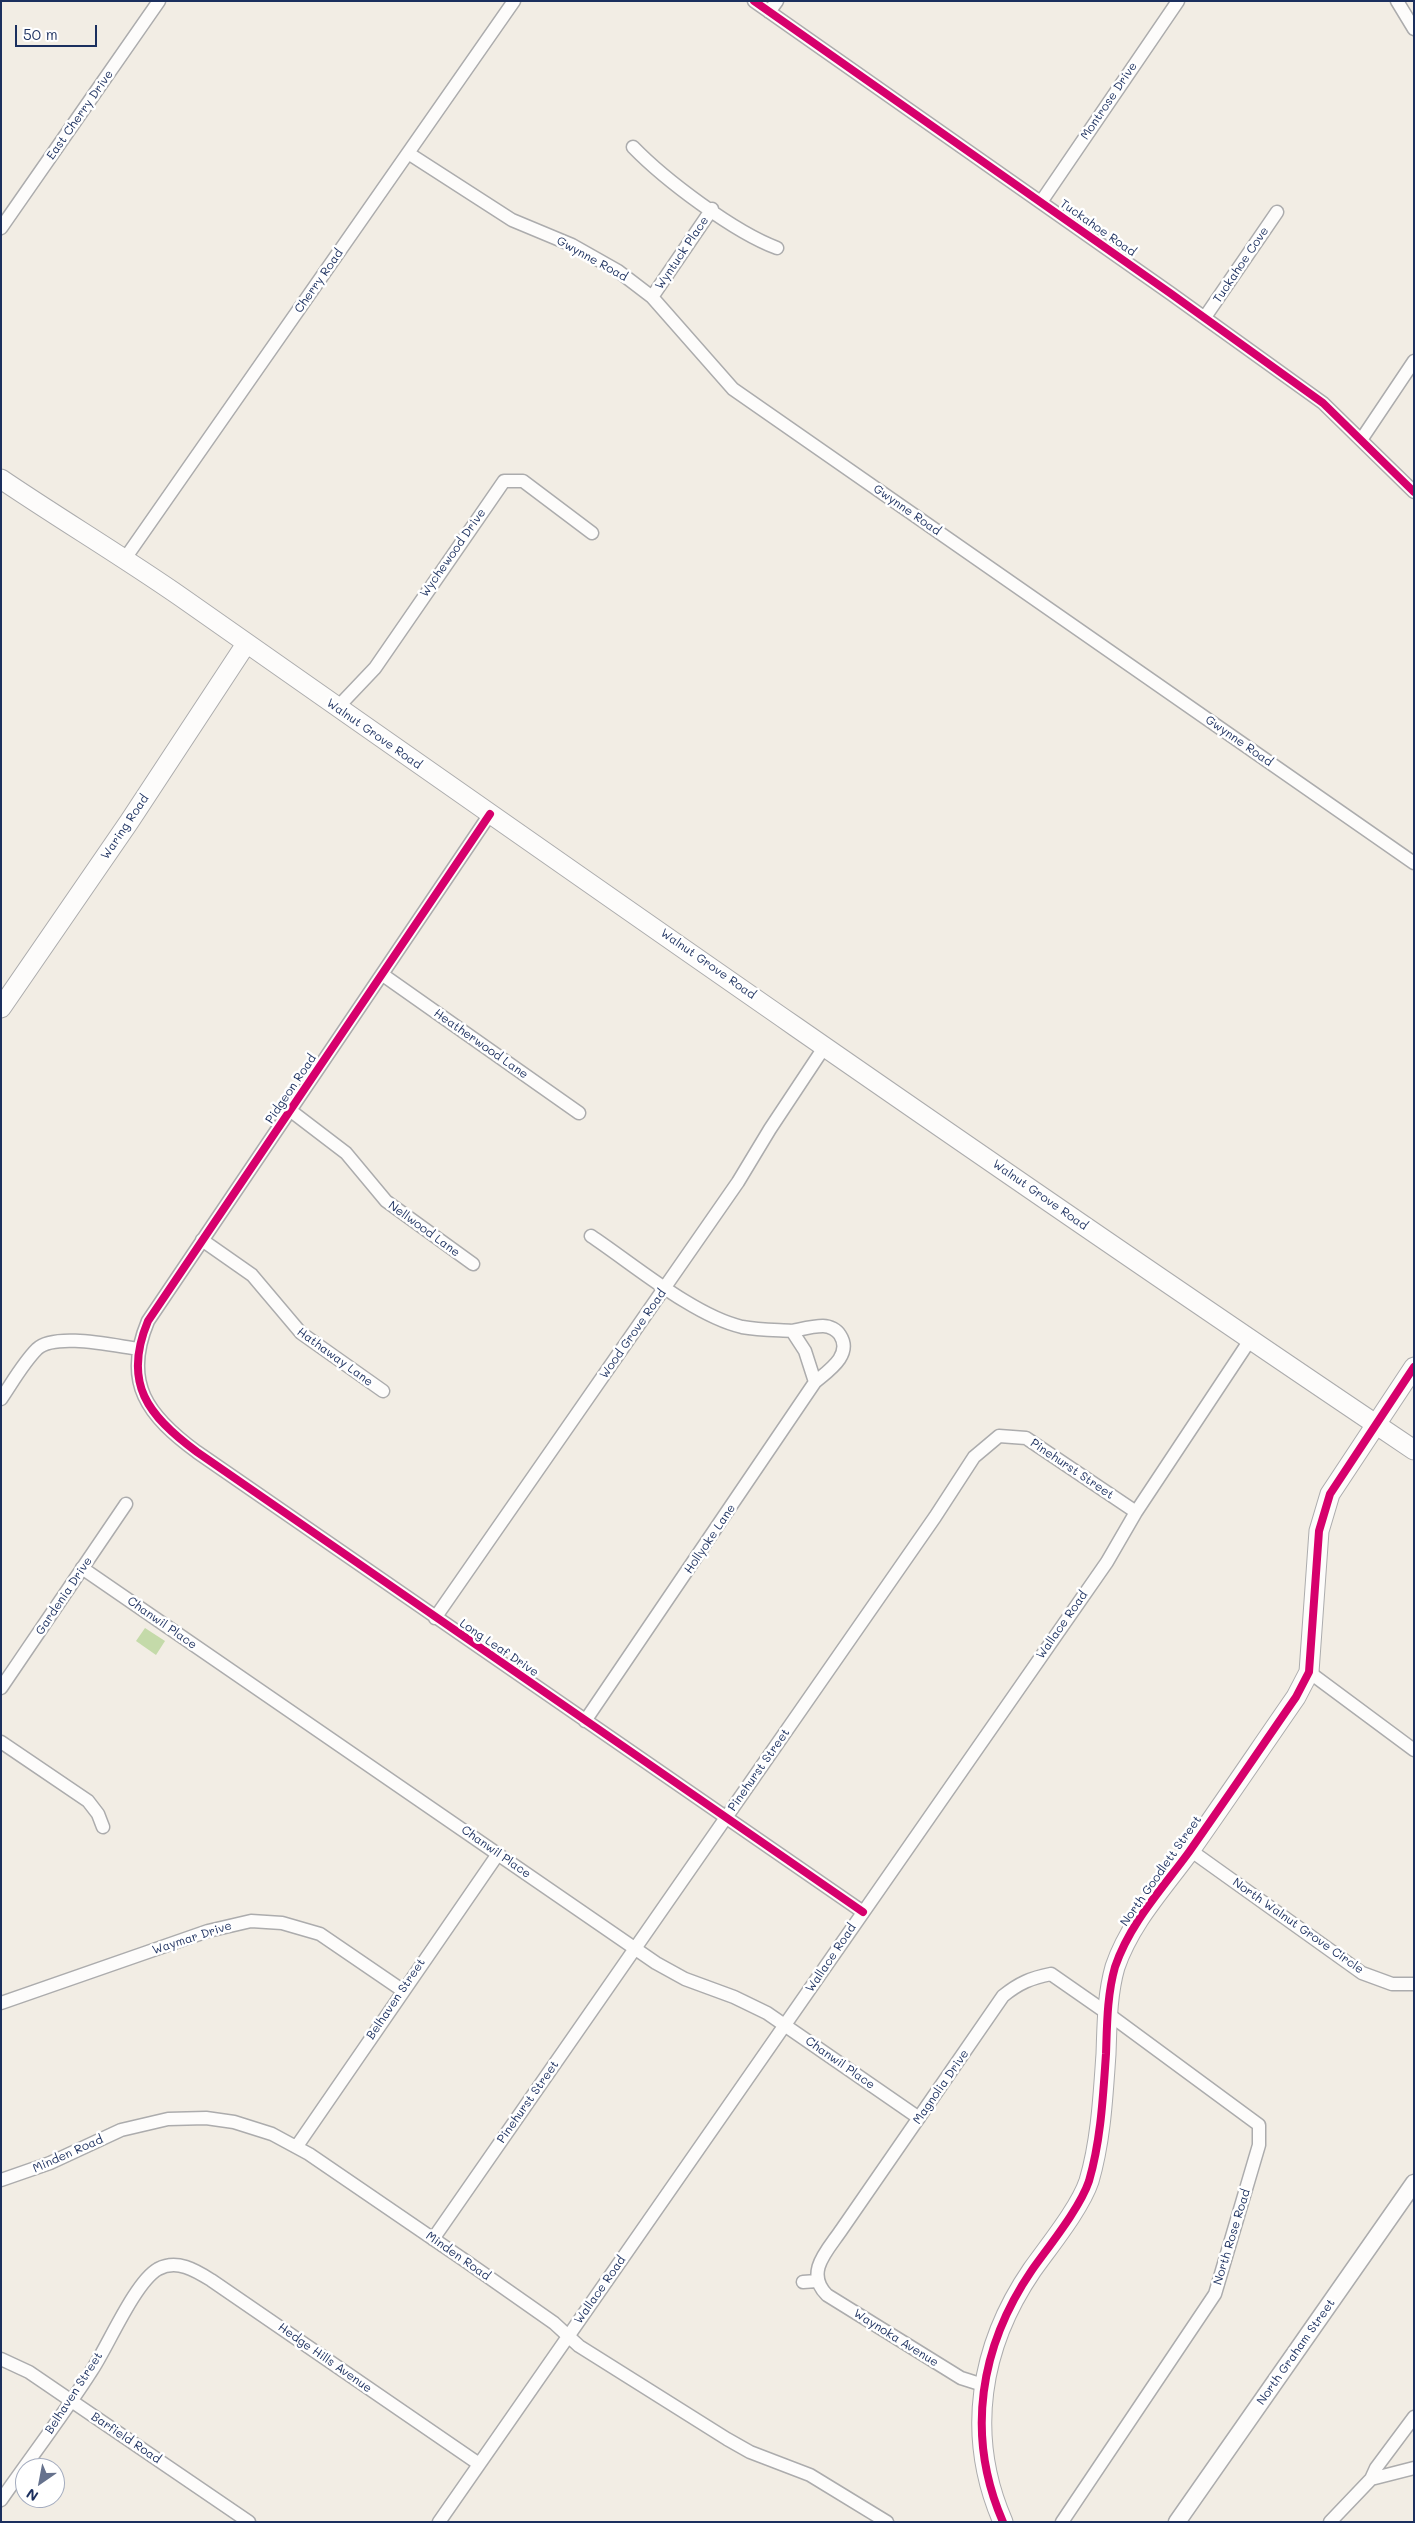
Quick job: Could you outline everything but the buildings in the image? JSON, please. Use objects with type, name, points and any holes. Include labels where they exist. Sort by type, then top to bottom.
[{"type":"main road","name":"Walnut Grove Road","points":[[3,483],[124,560],[1250,1340],[1414,1450]]},
{"type":"main road","name":"Waring Road","points":[[1,1008],[129,822],[246,644]]},
{"type":"main road","name":"North Goodlett Street","points":[[1003,2522],[987,2468],[982,2422],[983,2385],[998,2332],[1013,2299],[1072,2213],[1088,2183],[1099,2132],[1108,2013],[1115,1968],[1132,1929],[1190,1850],[1296,1697],[1309,1672],[1319,1531],[1330,1494],[1414,1367]]},
{"type":"street","name":"East Cherry Drive","points":[[1,228],[158,1]]},
{"type":"street","name":"Cherry Road","points":[[124,560],[514,1]]},
{"type":"street","name":"Tuckahoe Road","points":[[754,1],[773,7],[1041,202],[1205,317],[1323,403],[1414,492]]},
{"type":"street","name":"Montrose Drive","points":[[1041,202],[1178,1]]},
{"type":"street","points":[[1397,1],[1414,29]]},
{"type":"street","name":"Wyntuck Place","points":[[633,147],[655,169],[712,209],[759,241],[777,248]]},
{"type":"street","name":"Gwynne Road","points":[[408,153],[512,220],[572,245],[618,271],[652,297],[733,389],[1414,863]]},
{"type":"street","name":"Wyntuck Place","points":[[652,297],[712,209]]},
{"type":"street","name":"Tuckahoe Cove","points":[[1205,317],[1277,212]]},
{"type":"street","points":[[1361,440],[1414,361]]},
{"type":"street","name":"Wychewood Drive","points":[[337,708],[375,668],[504,481],[523,481],[592,533]]},
{"type":"street","name":"Pidgeon Road","points":[[141,1385],[138,1360],[139,1349],[148,1321],[490,814]]},
{"type":"street","name":"Heatherwood Lane","points":[[382,975],[578,1113]]},
{"type":"street","name":"Wood Grove Road","points":[[435,1618],[738,1182],[770,1129],[825,1046]]},
{"type":"street","name":"Nellwood Lane","points":[[291,1111],[346,1153],[386,1201],[473,1264]]},
{"type":"street","points":[[591,1236],[698,1309],[725,1322],[756,1329],[792,1331],[806,1352],[816,1382]]},
{"type":"street","name":"Hathaway Lane","points":[[202,1240],[252,1274],[301,1333],[383,1391]]},
{"type":"street","name":"Hollyoke Lane","points":[[585,1721],[816,1382],[841,1356],[844,1350],[840,1333],[825,1326],[792,1331]]},
{"type":"street","name":"Wallace Road","points":[[439,2522],[1106,1562],[1136,1512],[1250,1340]]},
{"type":"street","points":[[1,1399],[28,1360],[44,1345],[74,1342],[139,1349]]},
{"type":"street","name":"Long Leaf Drive","points":[[141,1385],[147,1404],[153,1414],[179,1439],[435,1618],[863,1912]]},
{"type":"street","name":"Pinehurst Street","points":[[433,2239],[935,1518],[974,1457],[999,1436],[1026,1438],[1136,1512]]},
{"type":"street","name":"Gardenia Drive","points":[[1,1688],[126,1504]]},
{"type":"street","name":"Chanwil Place","points":[[82,1568],[635,1948],[677,1975],[755,2006],[785,2024],[920,2118]]},
{"type":"street","points":[[1309,1672],[1414,1750]]},
{"type":"street","points":[[1,1742],[88,1801],[98,1814],[102,1827]]},
{"type":"street","name":"North Walnut Grove Circle","points":[[1190,1850],[1362,1973],[1392,1984],[1414,1984]]},
{"type":"street","name":"Belhaven Street","points":[[296,2146],[402,1990],[498,1854]]},
{"type":"street","name":"Waymar Drive","points":[[1,2003],[208,1932],[251,1921],[282,1922],[320,1934],[402,1990]]},
{"type":"street","name":"Magnolia Drive","points":[[817,2281],[817,2271],[820,2262],[1004,1996],[1016,1985],[1031,1978],[1051,1974],[1108,2013]]},
{"type":"street","name":"North Rose Road","points":[[1062,2522],[1215,2294],[1259,2145],[1259,2125],[1108,2013]]},
{"type":"street","name":"Minden Road","points":[[1,2180],[50,2163],[120,2130],[168,2119],[206,2118],[234,2122],[272,2134],[296,2146],[433,2239],[554,2323],[579,2346],[727,2439],[750,2452],[810,2474],[887,2522]]},
{"type":"street","name":"North Graham Street","points":[[1177,2522],[1414,2183]]},
{"type":"street","name":"Belhaven Street","points":[[1,2500],[96,2364],[114,2329],[151,2274],[166,2266]]},
{"type":"street","name":"Hedge Hills Avenue","points":[[166,2266],[188,2266],[199,2272],[479,2464]]},
{"type":"street","points":[[804,2282],[817,2281]]},
{"type":"street","name":"Waynoka Avenue","points":[[817,2281],[821,2289],[835,2300],[961,2378],[983,2385]]},
{"type":"street","name":"Barfield Road","points":[[1,2358],[21,2367],[249,2522]]},
{"type":"street","points":[[1330,2522],[1371,2479],[1376,2468],[1414,2417]]},
{"type":"street","points":[[1371,2479],[1414,2468]]},
{"type":"green space","points":[[145,1628],[165,1641],[156,1655],[136,1641]]},
{"type":"cycle path","points":[[754,1],[1170,293],[1323,403],[1414,492]]},
{"type":"cycle path","points":[[490,814],[148,1321],[141,1343],[138,1363],[139,1380],[144,1396],[153,1411],[165,1425],[197,1452],[863,1912]]},
{"type":"cycle path","points":[[1003,2522],[991,2489],[984,2457],[982,2424],[984,2392],[990,2360],[1000,2329],[1014,2299],[1079,2203],[1089,2181],[1101,2118],[1109,1999],[1115,1967],[1121,1951],[1138,1921],[1189,1852],[1296,1697],[1309,1672],[1319,1531],[1330,1494],[1414,1367]]}]
